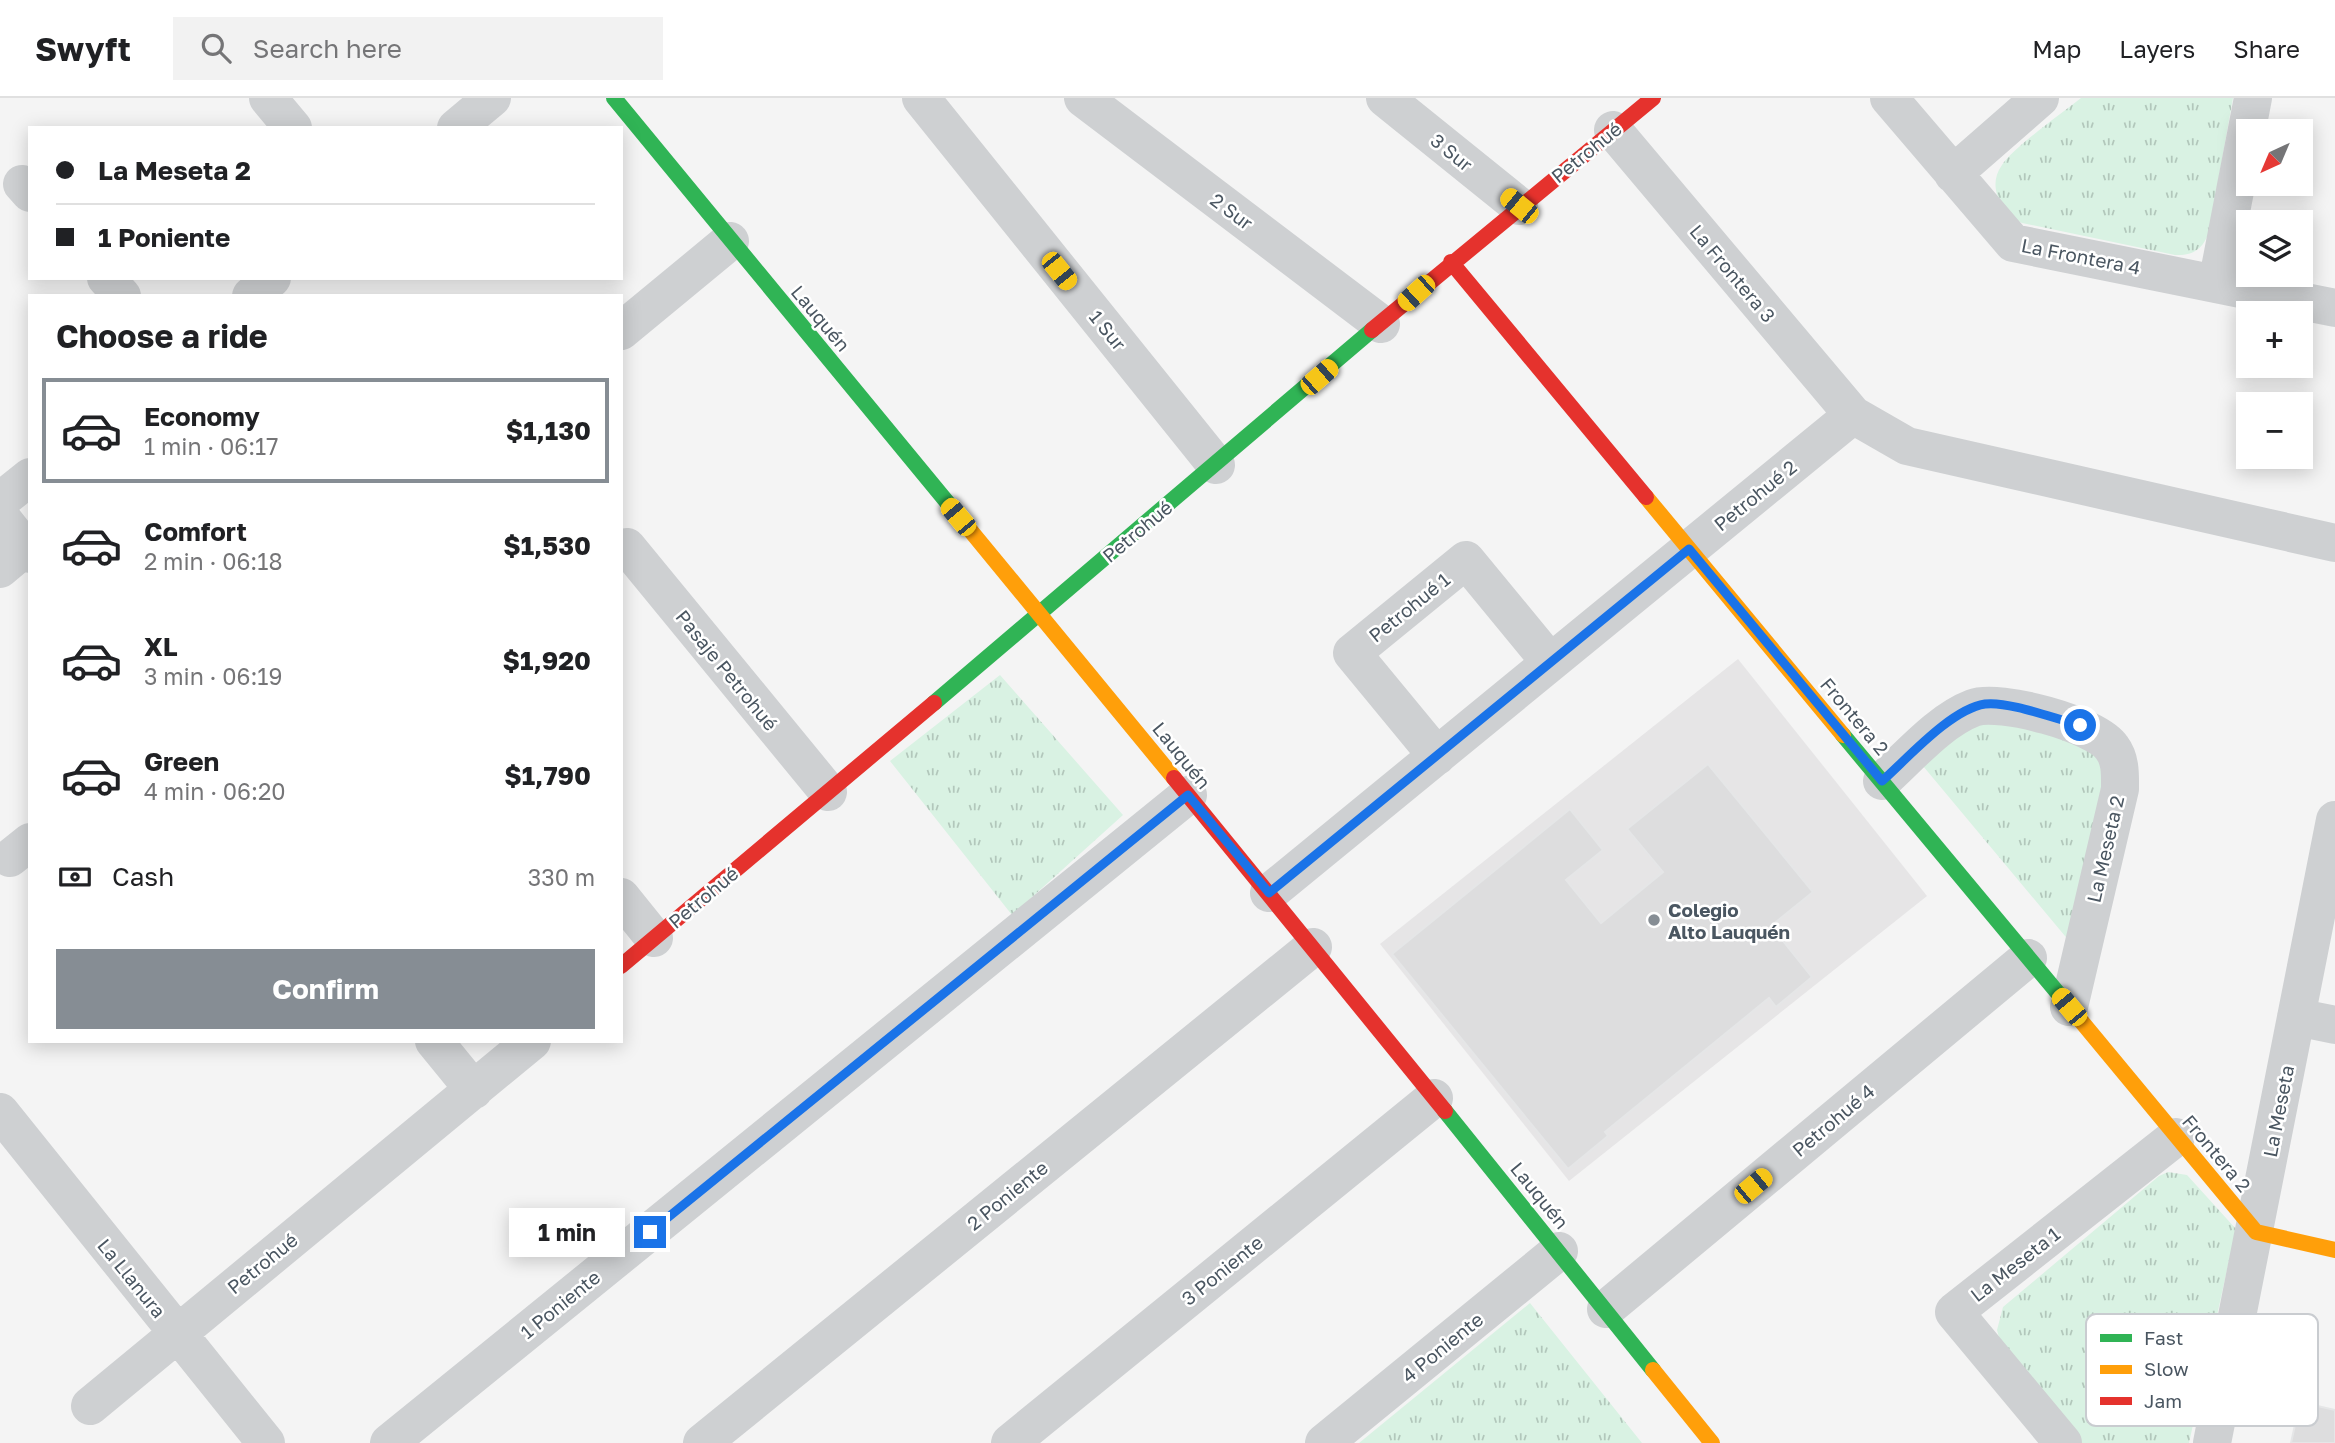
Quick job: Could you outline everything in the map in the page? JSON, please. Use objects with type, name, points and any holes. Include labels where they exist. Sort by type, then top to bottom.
[{"type":"street","points":[[268,98],[291,126]]},
{"type":"street","points":[[458,126],[492,98]]},
{"type":"street","name":"Lauquén","points":[[614,98],[1269,893],[1712,1443]]},
{"type":"street","name":"1 Sur","points":[[920,98],[1216,465]]},
{"type":"street","name":"2 Sur","points":[[1083,98],[1381,324]]},
{"type":"street","name":"3 Sur","points":[[1385,98],[1519,206]]},
{"type":"street","name":"Petrohué","points":[[623,964],[1216,465],[1451,262],[1653,98]]},
{"type":"street","name":"La Frontera 4","points":[[1889,98],[2012,243],[2335,308]]},
{"type":"street","points":[[1953,174],[2040,98]]},
{"type":"street","points":[[2217,284],[2253,98]]},
{"type":"street","name":"La Frontera 3","points":[[1613,130],[1853,415]]},
{"type":"street","points":[[623,329],[730,241]]},
{"type":"street","name":"Frontera 2","points":[[1451,262],[2256,1233]]},
{"type":"street","points":[[108,280],[119,294]]},
{"type":"street","points":[[252,294],[270,280]]},
{"type":"street","points":[[1853,415],[1907,446],[2335,543]]},
{"type":"street","name":"Petrohué 2","points":[[1269,893],[1853,415]]},
{"type":"street","points":[[0,501],[28,479]]},
{"type":"street","points":[[0,516],[18,557]]},
{"type":"street","name":"Pasaje Petrohué","points":[[627,547],[828,792]]},
{"type":"street","name":"Petrohué 1","points":[[1437,755],[1352,653],[1466,560],[1550,663]]},
{"type":"street","name":"La Meseta 2","points":[[1882,781],[1956,717],[1987,704],[2080,725],[2100,735],[2112,748],[2120,766],[2120,789],[2069,1007]]},
{"type":"street","name":"1 Poniente","points":[[389,1443],[1188,795]]},
{"type":"street","name":"La Meseta","points":[[2239,1314],[2335,820]]},
{"type":"street","points":[[623,899],[654,938]]},
{"type":"street","name":"2 Poniente","points":[[702,1443],[1313,947]]},
{"type":"street","name":"Petrohué 4","points":[[1605,1309],[2028,958]]},
{"type":"street","points":[[2296,1017],[2335,1025]]},
{"type":"street","points":[[436,1043],[474,1090]]},
{"type":"street","name":"Petrohué","points":[[90,1406],[530,1043]]},
{"type":"street","name":"3 Poniente","points":[[1010,1443],[1434,1098]]},
{"type":"street","name":"La Llanura","points":[[0,1112],[266,1443]]},
{"type":"street","name":"La Meseta 1","points":[[2063,1443],[1954,1312],[2176,1137]]},
{"type":"street","points":[[2256,1233],[2335,1250]]},
{"type":"street","name":"4 Poniente","points":[[1324,1443],[1559,1251]]},
{"type":"shaded area","name":"Colegio Alto Lauquén","points":[[1738,659],[1927,896],[1569,1181],[1380,944]]},
{"type":"green space","points":[[2081,98],[2233,98],[2209,232],[2204,243],[2196,250],[2175,255],[2022,223],[2003,206],[1996,190],[1997,173],[2002,165],[2027,140]]},
{"type":"green space","points":[[1000,675],[1123,815],[1012,915],[890,761]]},
{"type":"green space","points":[[1982,718],[2084,739],[2106,764],[2070,942],[1923,766],[1963,728]]},
{"type":"green space","points":[[2168,1172],[2187,1175],[2236,1229],[2217,1314],[2086,1314],[2086,1426],[2193,1426],[2189,1443],[2081,1443],[2000,1341],[1997,1330],[2003,1307],[2159,1176]]},
{"type":"green space","points":[[1530,1303],[1642,1443],[1359,1443]]},
{"type":"building","name":"Colegio Alto Lauquén","points":[[1708,764],[1813,892],[1771,926],[1812,977],[1776,1007],[1769,998],[1605,1132],[1608,1136],[1568,1169],[1392,954],[1570,809],[1603,850],[1566,880],[1601,923],[1663,872],[1627,829]]},
{"type":"building","points":[[2318,1406],[2335,1410],[2335,1443],[2291,1443],[2295,1426],[2318,1426]]},
{"type":"traffic: fast","points":[[614,98],[970,530]]},
{"type":"traffic: fast","points":[[934,703],[1372,330]]},
{"type":"traffic: fast","points":[[1843,735],[2062,998]]},
{"type":"traffic: fast","points":[[1445,1111],[1653,1370]]},
{"type":"traffic: slow","points":[[1646,497],[1843,735]]},
{"type":"traffic: slow","points":[[970,530],[1174,778]]},
{"type":"traffic: slow","points":[[2062,998],[2256,1232],[2335,1250]]},
{"type":"traffic: slow","points":[[1653,1370],[1712,1443]]},
{"type":"traffic: jam","points":[[1372,330],[1653,98]]},
{"type":"traffic: jam","points":[[1451,262],[1646,497]]},
{"type":"traffic: jam","points":[[623,964],[934,703]]},
{"type":"traffic: jam","points":[[1174,778],[1445,1111]]},
{"type":"place","name":"Colegio Alto Lauquén","points":[[1654,920]]},
{"type":"route","points":[[650,1232],[1188,795],[1269,893],[1689,549],[1882,781],[1956,717],[1987,704],[2080,725]]}]
